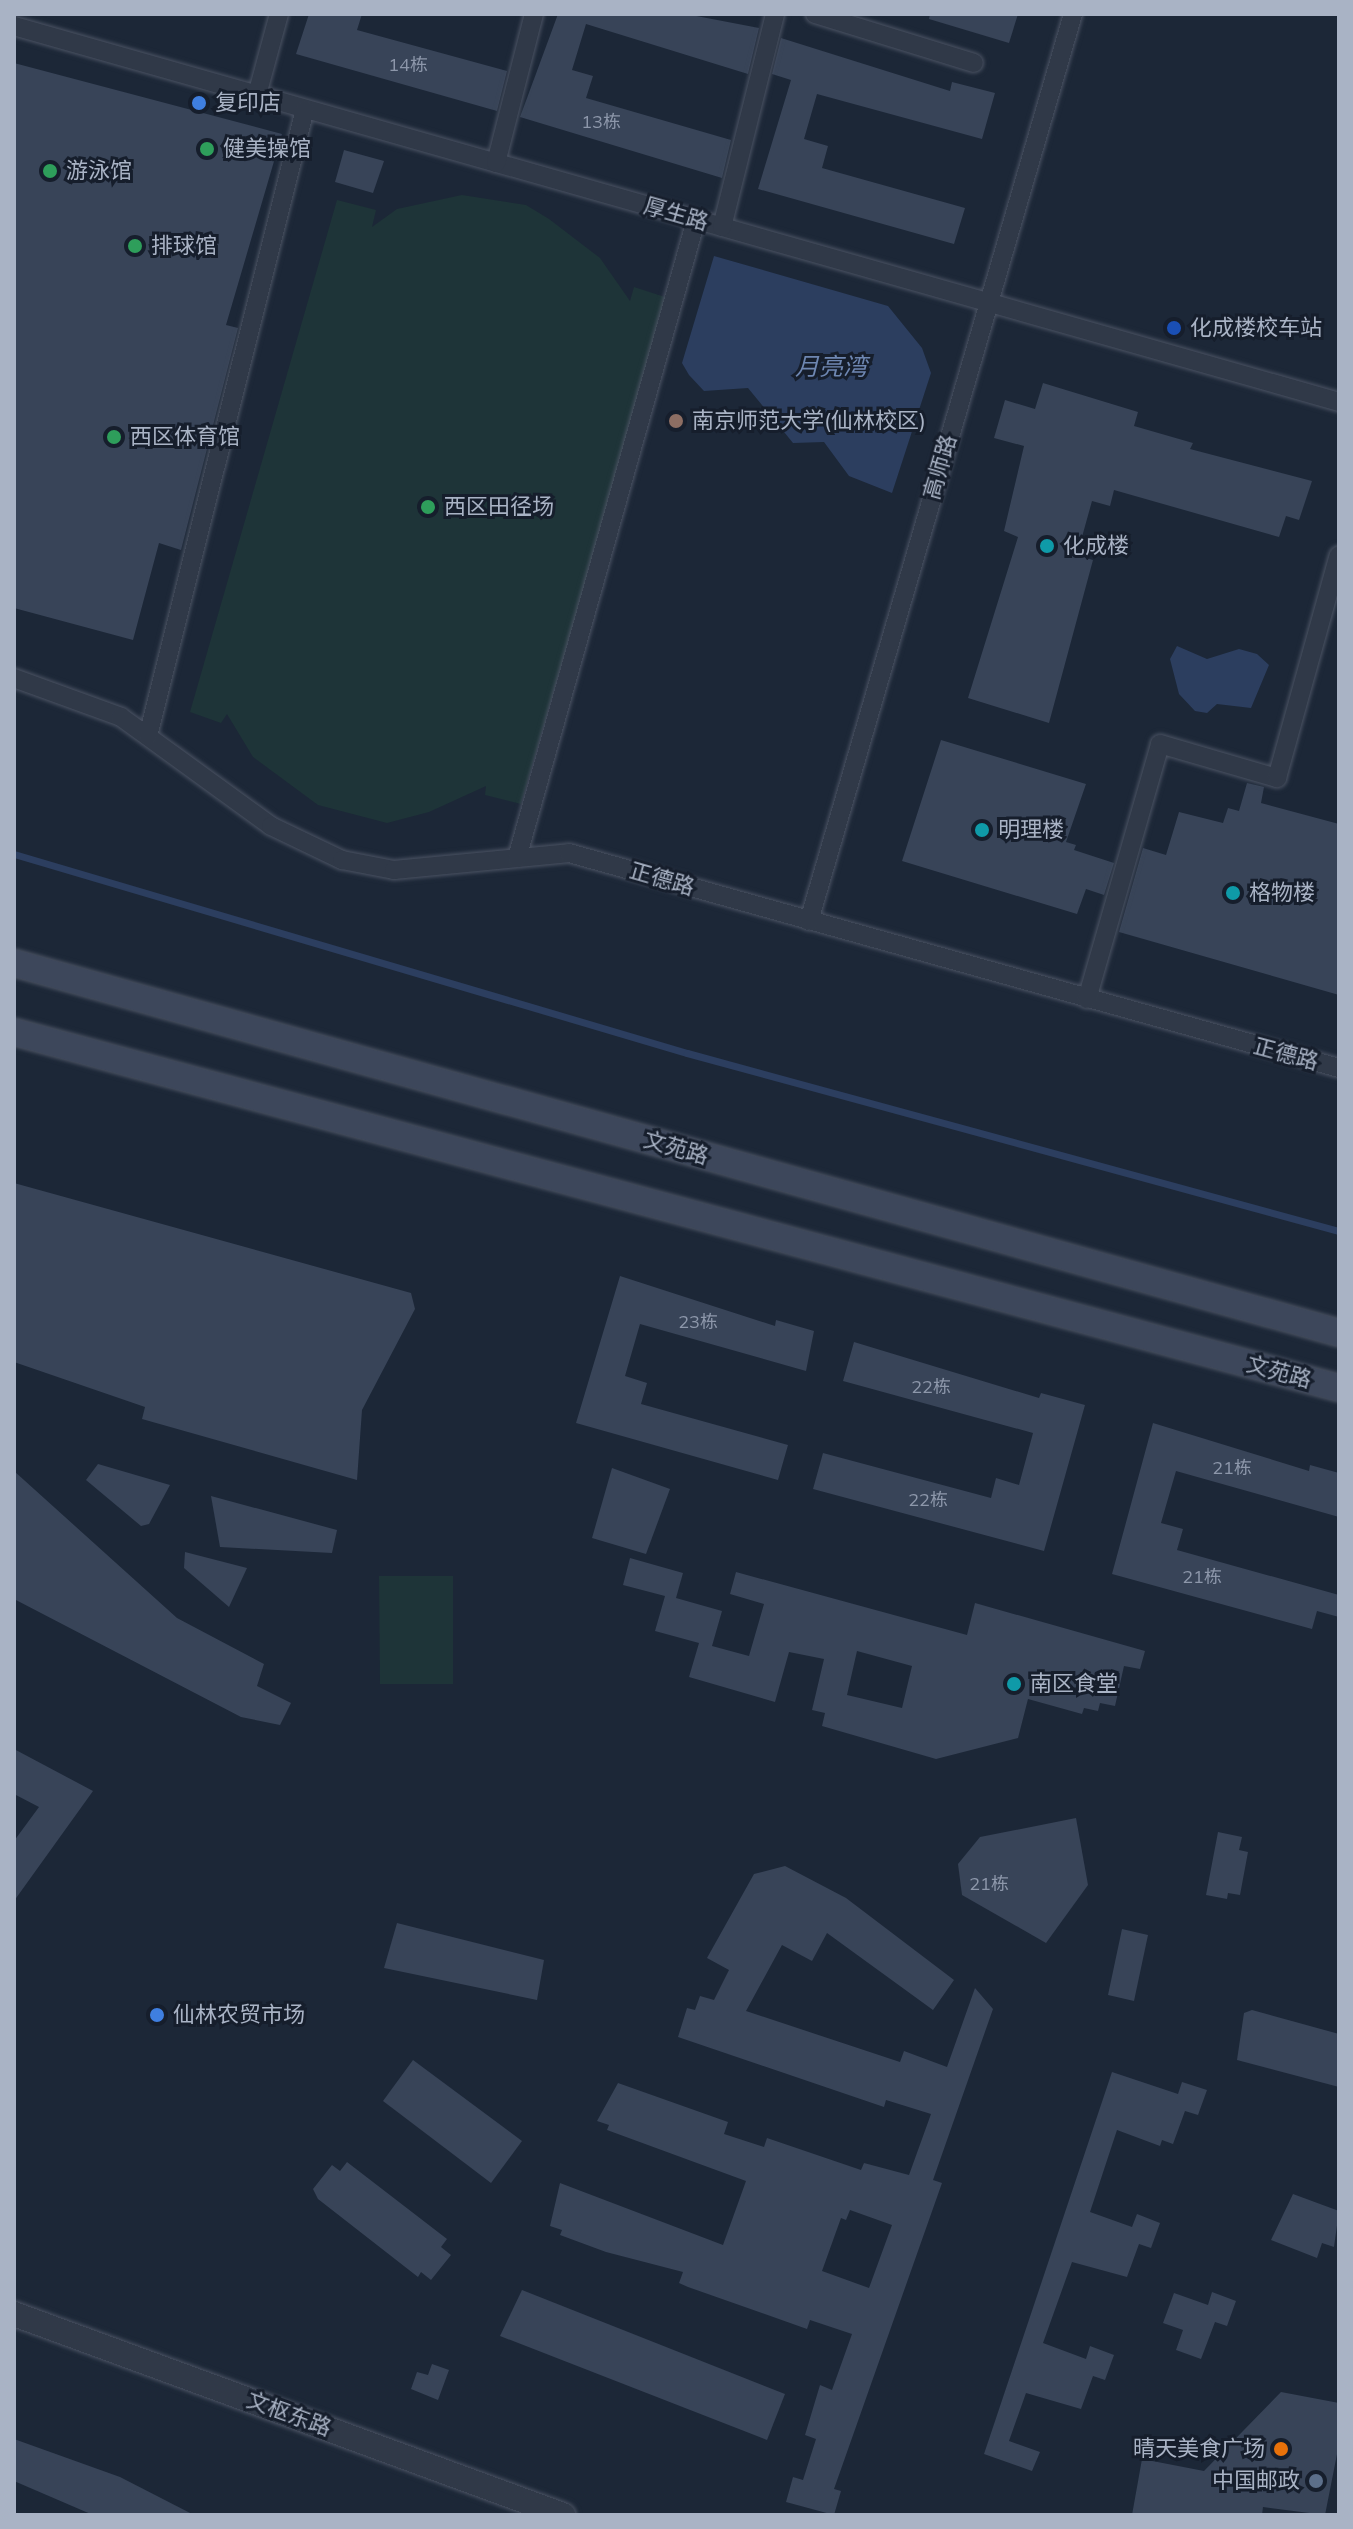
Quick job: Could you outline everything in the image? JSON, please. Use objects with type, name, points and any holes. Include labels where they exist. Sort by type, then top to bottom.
[{"type":"main road","name":"文苑路","points":[[14,963],[1339,1333]]},
{"type":"main road","name":"文苑路","points":[[14,1032],[1339,1388]]},
{"type":"street","points":[[257,95],[279,14]]},
{"type":"street","points":[[496,163],[534,14]]},
{"type":"street","points":[[722,227],[775,14]]},
{"type":"street","points":[[815,14],[974,63]]},
{"type":"street","name":"高师路","points":[[809,921],[1073,14]]},
{"type":"street","name":"厚生路","points":[[14,26],[1339,402]]},
{"type":"street","points":[[148,736],[305,109]]},
{"type":"street","points":[[517,858],[696,220]]},
{"type":"street","points":[[1087,999],[1160,744],[1277,778],[1339,555]]},
{"type":"street","name":"正德路","points":[[14,678],[121,717],[271,826],[342,860],[394,870],[569,853],[1339,1068]]},
{"type":"street","name":"文枢东路","points":[[14,2314],[563,2515]]},
{"type":"green space","name":"西区田径场","points":[[462,195],[526,205],[549,219],[600,258],[630,301],[634,287],[668,298],[521,804],[485,795],[486,786],[429,812],[387,823],[318,805],[253,757],[227,714],[221,723],[190,712],[337,200],[376,210],[372,227],[397,209]]},
{"type":"green space","points":[[379,1576],[453,1576],[453,1684],[380,1684]]},
{"type":"water","name":"月亮湾","points":[[714,256],[888,306],[922,348],[931,373],[892,493],[849,476],[824,442],[793,443],[748,388],[704,391],[689,375],[682,363]]},
{"type":"water","points":[[1177,646],[1207,659],[1239,649],[1257,654],[1269,665],[1251,708],[1217,704],[1207,713],[1195,711],[1179,694],[1170,659]]},
{"type":"building","points":[[309,14],[362,14],[357,30],[507,71],[497,111],[296,54]]},
{"type":"building","points":[[558,14],[686,14],[759,28],[748,74],[586,24],[572,70],[593,76],[586,98],[731,140],[722,178],[520,117]]},
{"type":"building","points":[[930,14],[1018,14],[1009,43],[929,19]]},
{"type":"building","points":[[781,38],[950,91],[952,82],[995,93],[982,139],[817,94],[804,139],[828,146],[822,168],[965,208],[954,244],[758,189],[791,80],[772,74]]},
{"type":"building","name":"西区体育馆","points":[[14,63],[282,134],[226,325],[238,328],[181,550],[159,543],[133,640],[14,608]]},
{"type":"building","points":[[344,150],[384,161],[373,193],[335,182]]},
{"type":"building","name":"化成楼","points":[[1043,383],[1138,412],[1134,426],[1193,443],[1190,449],[1312,481],[1299,520],[1286,516],[1279,537],[1114,490],[1110,506],[1092,501],[1077,555],[1093,560],[1049,723],[968,698],[1018,537],[1004,531],[1024,446],[994,438],[1005,400],[1035,409]]},
{"type":"building","name":"明理楼","points":[[941,740],[1086,784],[1066,842],[1076,845],[1074,850],[1114,863],[1104,895],[1086,889],[1077,914],[902,861]]},
{"type":"building","name":"格物楼","points":[[1247,783],[1264,787],[1261,803],[1339,824],[1339,995],[1119,932],[1143,848],[1166,855],[1179,812],[1223,823],[1228,808],[1239,811]]},
{"type":"building","points":[[14,1183],[411,1293],[415,1309],[362,1410],[357,1480],[142,1419],[145,1407],[14,1362]]},
{"type":"building","points":[[620,1276],[775,1326],[776,1320],[814,1331],[806,1371],[640,1324],[625,1376],[647,1383],[641,1404],[788,1445],[778,1480],[576,1423]]},
{"type":"building","points":[[854,1342],[1039,1398],[1041,1393],[1085,1405],[1044,1551],[813,1489],[823,1453],[991,1498],[996,1478],[1019,1485],[1033,1433],[843,1381]]},
{"type":"building","points":[[1153,1423],[1309,1471],[1310,1465],[1339,1473],[1339,1517],[1176,1471],[1161,1523],[1183,1529],[1177,1550],[1339,1595],[1339,1617],[1317,1611],[1312,1629],[1112,1574]]},
{"type":"building","points":[[98,1464],[170,1485],[149,1524],[141,1526],[86,1480]]},
{"type":"building","points":[[612,1468],[670,1489],[646,1554],[592,1538]]},
{"type":"building","points":[[14,1471],[177,1618],[264,1664],[257,1686],[291,1703],[280,1725],[241,1717],[14,1599]]},
{"type":"building","points":[[211,1496],[337,1530],[332,1553],[220,1547]]},
{"type":"building","points":[[185,1552],[247,1568],[229,1607],[184,1568]]},
{"type":"building","name":"南区食堂","points":[[630,1558],[683,1573],[676,1598],[722,1611],[712,1646],[749,1656],[764,1604],[730,1594],[736,1572],[967,1635],[975,1603],[1145,1651],[1140,1669],[1124,1666],[1115,1706],[1100,1703],[1098,1711],[1084,1708],[1082,1714],[1028,1699],[1018,1738],[936,1759],[822,1726],[825,1713],[812,1710],[824,1659],[789,1652],[775,1702],[689,1677],[699,1643],[655,1631],[665,1596],[623,1585]],"holes":[[[857,1651],[912,1666],[902,1708],[847,1695]]]},
{"type":"building","points":[[14,1749],[93,1791],[14,1901],[14,1841],[39,1807],[14,1794]]},
{"type":"building","points":[[1076,1818],[1088,1885],[1046,1943],[962,1895],[958,1864],[980,1837]]},
{"type":"building","points":[[1218,1832],[1242,1837],[1239,1850],[1248,1852],[1240,1895],[1228,1893],[1227,1899],[1206,1895]]},
{"type":"building","points":[[785,1866],[846,1898],[954,1980],[933,2010],[827,1933],[812,1961],[782,1945],[746,2011],[900,2062],[904,2051],[947,2067],[975,1988],[993,2009],[933,2180],[942,2183],[834,2489],[841,2491],[834,2515],[786,2502],[793,2477],[803,2480],[816,2439],[805,2435],[820,2385],[832,2390],[852,2334],[810,2320],[807,2329],[688,2287],[679,2283],[683,2272],[606,2252],[560,2235],[562,2230],[550,2226],[560,2183],[723,2245],[746,2181],[607,2130],[609,2125],[597,2121],[618,2083],[728,2122],[724,2134],[764,2147],[767,2138],[861,2170],[864,2163],[909,2175],[931,2114],[886,2100],[884,2107],[678,2037],[687,2008],[695,2010],[700,1996],[714,2000],[729,1970],[707,1958],[754,1874]],"holes":[[[850,2210],[892,2225],[869,2288],[822,2271],[841,2218],[846,2220]]]},
{"type":"building","points":[[397,1923],[544,1960],[537,2000],[384,1968]]},
{"type":"building","points":[[1122,1929],[1148,1935],[1134,2001],[1108,1995]]},
{"type":"building","points":[[1252,2010],[1339,2034],[1339,2087],[1237,2060],[1244,2013]]},
{"type":"building","points":[[413,2060],[522,2141],[491,2183],[383,2101]]},
{"type":"building","points":[[1112,2072],[1178,2094],[1182,2082],[1207,2090],[1198,2115],[1185,2111],[1173,2144],[1162,2140],[1160,2146],[1117,2130],[1090,2212],[1132,2227],[1137,2214],[1160,2223],[1151,2248],[1139,2244],[1127,2277],[1072,2262],[1043,2343],[1086,2359],[1090,2346],[1114,2355],[1105,2380],[1093,2376],[1081,2409],[1026,2393],[1009,2441],[1040,2452],[1032,2471],[984,2454]]},
{"type":"building","points":[[347,2162],[447,2239],[441,2247],[451,2255],[431,2280],[421,2272],[418,2277],[318,2199],[313,2189],[332,2165],[340,2171]]},
{"type":"building","points":[[1293,2194],[1339,2211],[1334,2247],[1322,2243],[1317,2258],[1271,2240]]},
{"type":"building","points":[[522,2290],[785,2394],[767,2440],[500,2336]]},
{"type":"building","points":[[1212,2292],[1236,2301],[1227,2326],[1215,2322],[1201,2359],[1176,2350],[1183,2330],[1163,2323],[1174,2293],[1208,2305]]},
{"type":"building","points":[[432,2364],[449,2370],[438,2400],[411,2389],[417,2372],[428,2375]]},
{"type":"building","name":"晴天美食广场","points":[[1281,2392],[1339,2403],[1339,2444],[1325,2515],[1263,2507],[1262,2515],[1132,2515],[1142,2459],[1204,2471]]},
{"type":"building","points":[[14,2439],[120,2477],[194,2515],[93,2515],[14,2481]]},
{"type":"waterway","points":[[14,854],[687,1053],[1339,1231]]},
{"type":"place","name":"复印店","points":[[199,103]]},
{"type":"place","name":"健美操馆","points":[[207,149]]},
{"type":"place","name":"游泳馆","points":[[50,171]]},
{"type":"place","name":"排球馆","points":[[135,246]]},
{"type":"place","name":"化成楼校车站","points":[[1174,328]]},
{"type":"place","name":"南京师范大学(仙林校区)","points":[[676,421]]},
{"type":"place","name":"西区体育馆","points":[[114,437]]},
{"type":"place","name":"西区田径场","points":[[428,507]]},
{"type":"place","name":"化成楼","points":[[1047,546]]},
{"type":"place","name":"明理楼","points":[[982,830]]},
{"type":"place","name":"格物楼","points":[[1233,893]]},
{"type":"place","name":"南区食堂","points":[[1014,1684]]},
{"type":"place","name":"仙林农贸市场","points":[[157,2015]]},
{"type":"place","name":"晴天美食广场","points":[[1281,2449]]},
{"type":"place","name":"中国邮政","points":[[1316,2481]]}]
